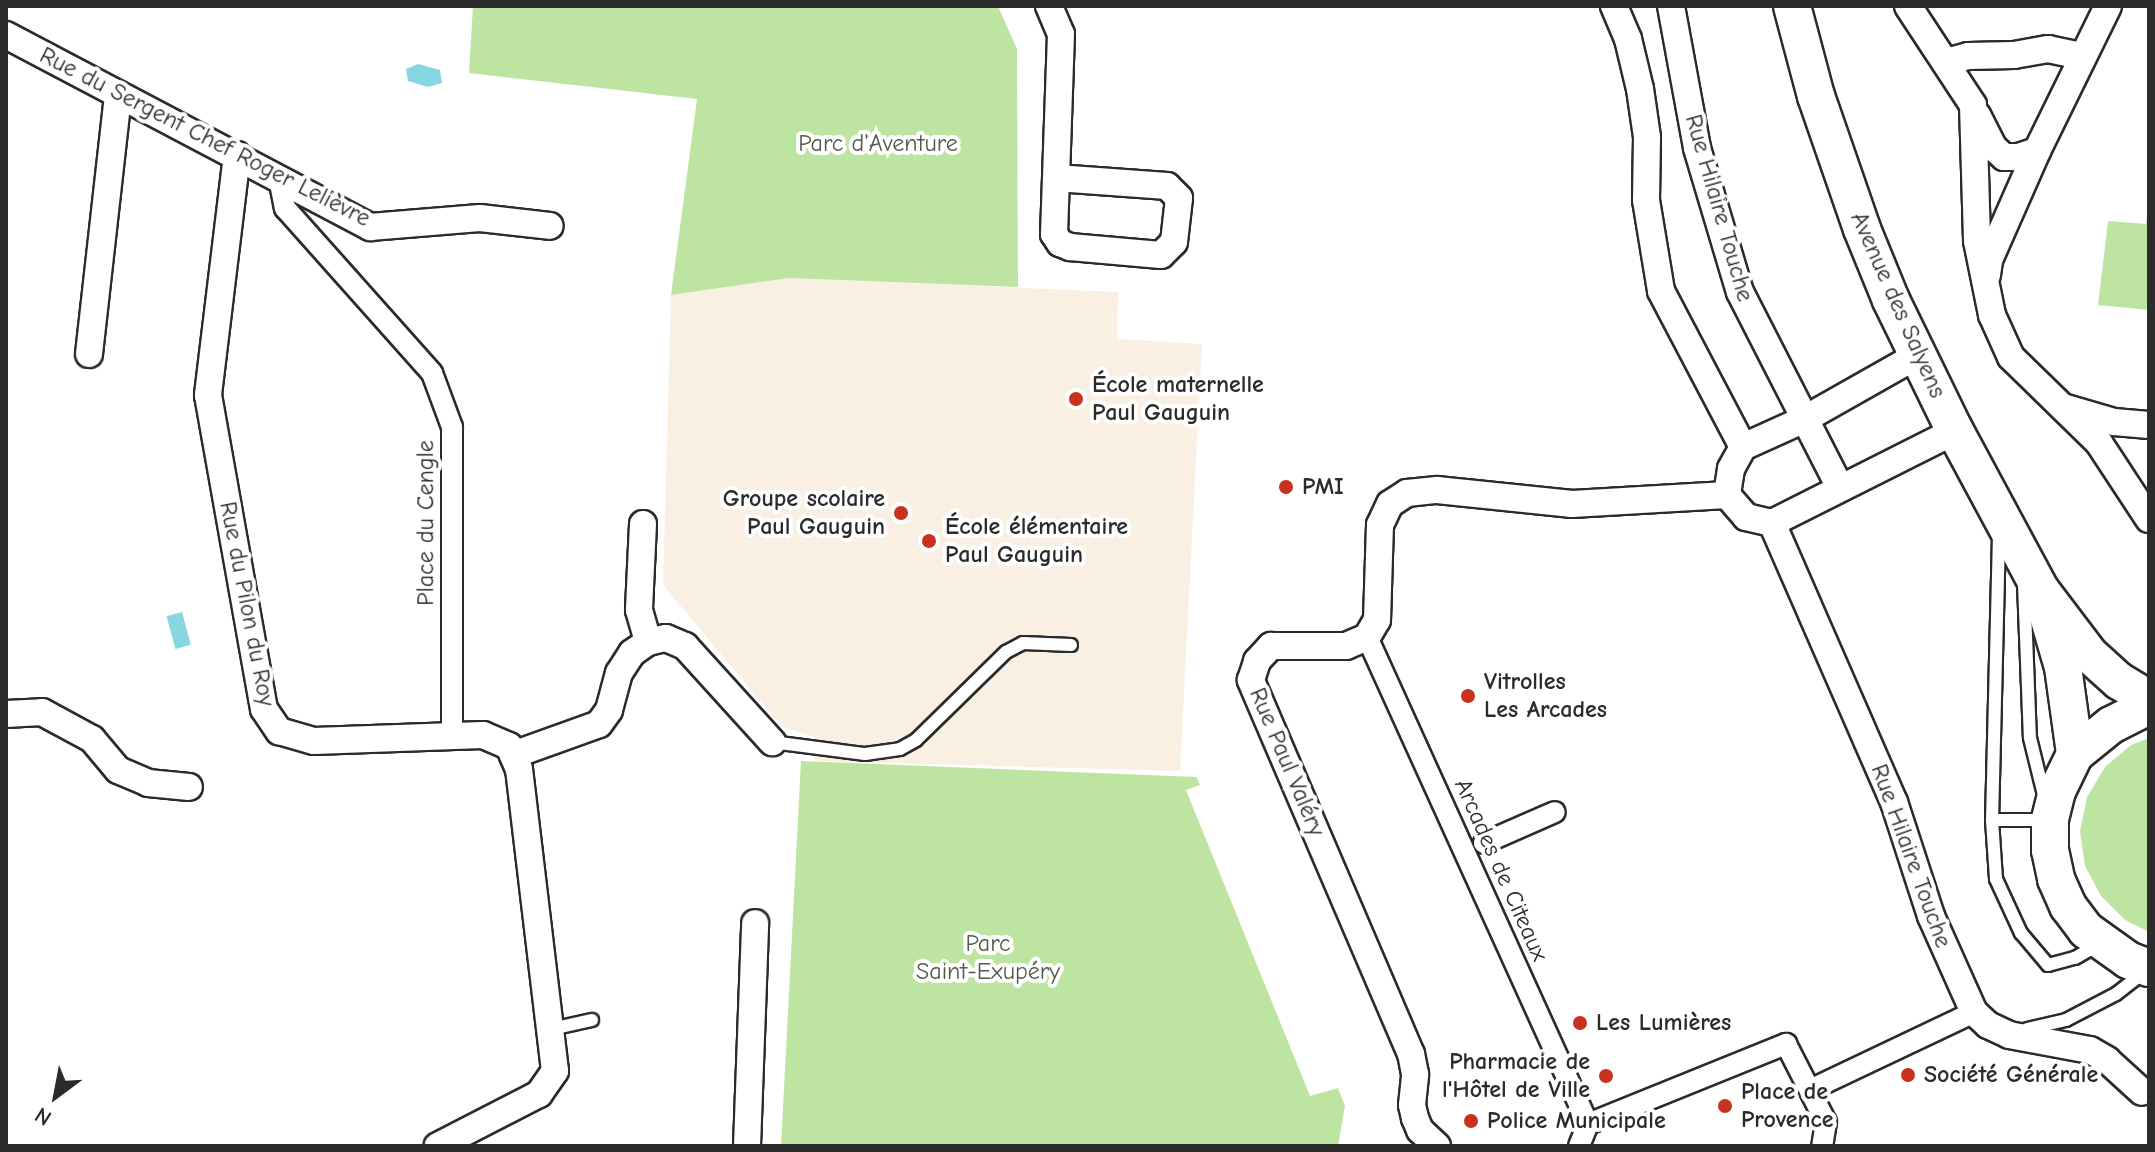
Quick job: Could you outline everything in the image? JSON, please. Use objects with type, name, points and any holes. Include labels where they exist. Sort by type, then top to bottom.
[{"type":"main road","name":"Avenue des Salyens","points":[[1792,6],[1816,96],[1862,229],[1955,431],[2040,589],[2090,655],[2119,681],[2149,699]]},
{"type":"main road","name":"Avenue des Salyens","points":[[2040,589],[2063,667],[2075,754]]},
{"type":"main road","points":[[2149,706],[2111,725],[2075,754],[2057,791],[2050,820],[2050,850],[2056,879],[2068,906],[2100,943],[2128,960],[2149,968]]},
{"type":"street","points":[[1049,6],[1061,34],[1054,234],[1060,243],[1070,247],[1161,255],[1174,242],[1179,198],[1167,186],[1056,178]]},
{"type":"street","name":"Rue Hilaire Touche","points":[[1614,6],[1628,39],[1640,89],[1647,137],[1646,200],[1661,291],[1743,447]]},
{"type":"street","name":"Rue Hilaire Touche","points":[[1671,6],[1697,148],[1740,292],[1840,487]]},
{"type":"street","points":[[1908,6],[1973,105],[1993,147],[2004,157],[2018,157],[2037,151]]},
{"type":"street","points":[[1986,279],[1989,260],[2037,151],[2108,6]]},
{"type":"street","name":"Rue du Sergent Chef Roger Lelièvre","points":[[6,35],[370,227],[480,218],[550,226]]},
{"type":"street","points":[[1946,62],[1968,56],[2014,55],[2048,49],[2082,56]]},
{"type":"street","points":[[89,354],[118,96]]},
{"type":"street","points":[[1973,105],[1977,241],[1992,315],[2011,357],[2055,404],[2099,443],[2149,519]]},
{"type":"street","name":"Rue du Pilon du Roy","points":[[237,155],[208,395],[264,709],[279,731],[314,741],[483,735],[509,746],[513,755]]},
{"type":"street","name":"Place du Cengle","points":[[279,178],[285,208],[432,373],[452,427],[452,737]]},
{"type":"street","points":[[1918,355],[1805,419],[1743,447],[1731,469],[1727,495],[1746,517],[1772,523],[1955,431]]},
{"type":"street","points":[[2055,404],[2114,422],[2149,425]]},
{"type":"street","points":[[1367,637],[1377,620],[1380,525],[1390,504],[1407,493],[1437,490],[1572,504],[1727,495]]},
{"type":"street","name":"Rue Hilaire Touche","points":[[1772,523],[1894,802],[1931,916],[1981,1019]]},
{"type":"street","points":[[643,524],[639,610],[648,642]]},
{"type":"street","name":"Arcades de Citeaux","points":[[1367,637],[1473,848],[1588,1124]]},
{"type":"street","name":"Rue Paul Valéry","points":[[1367,637],[1346,646],[1271,646],[1257,661],[1251,680],[1411,1054],[1415,1074],[1412,1105],[1420,1130],[1437,1146]]},
{"type":"street","points":[[438,1146],[539,1094],[555,1071],[519,769],[513,755],[599,724],[609,710],[619,673],[632,653],[648,642],[666,638],[685,646],[772,742]]},
{"type":"street","points":[[6,714],[42,712],[92,739],[118,770],[148,783],[189,787]]},
{"type":"street","points":[[1473,848],[1555,812]]},
{"type":"street","points":[[747,1146],[755,923]]},
{"type":"street","points":[[1810,1090],[1981,1019],[2030,1040],[2090,1050],[2142,1092]]},
{"type":"street","points":[[1579,1146],[1588,1124],[1786,1044],[1826,1122],[1822,1146]]},
{"type":"lane","points":[[2000,512],[1992,820],[1996,879],[2021,933],[2048,965],[2075,958],[2100,943]]},
{"type":"lane","points":[[1992,820],[2050,820],[2030,738],[2023,556]]},
{"type":"lane","points":[[772,742],[865,754],[900,749],[916,740],[1006,652],[1023,643],[1071,645]]},
{"type":"lane","points":[[1981,1019],[2031,1029],[2058,1023],[2116,994],[2149,968]]},
{"type":"lane","points":[[551,1029],[592,1020]]},
{"type":"shaded area","name":"École élémentaire Paul Gauguin","points":[[789,278],[1118,292],[1117,339],[1202,344],[1180,771],[815,761],[814,737],[781,726],[663,585],[671,295]]},
{"type":"green space","name":"Parc d'Aventure","points":[[473,6],[998,6],[1017,49],[1018,287],[789,278],[671,295],[697,99],[469,73]]},
{"type":"green space","points":[[2149,198],[2149,310],[2098,305],[2108,221],[2146,224]]},
{"type":"green space","points":[[2149,738],[2149,932],[2125,920],[2101,896],[2085,866],[2080,831],[2087,797],[2105,767],[2131,745]]},
{"type":"green space","name":"Parc Saint-Exupéry","points":[[801,761],[1196,777],[1200,785],[1186,790],[1310,1096],[1338,1088],[1345,1106],[1338,1146],[781,1146]]},
{"type":"water","points":[[418,64],[440,70],[442,83],[428,87],[408,81],[406,69]]},
{"type":"water","points":[[182,612],[191,645],[175,649],[167,616]]},
{"type":"place","name":"École maternelle Paul Gauguin","points":[[1076,399]]},
{"type":"place","name":"PMI","points":[[1286,487]]},
{"type":"place","name":"Groupe scolaire Paul Gauguin","points":[[901,513]]},
{"type":"place","name":"École élémentaire Paul Gauguin","points":[[929,541]]},
{"type":"place","name":"Vitrolles Les Arcades","points":[[1468,696]]},
{"type":"place","name":"Les Lumières","points":[[1580,1023]]},
{"type":"place","name":"Société Générale","points":[[1908,1075]]},
{"type":"place","name":"Pharmacie de l'Hôtel de Ville","points":[[1606,1076]]},
{"type":"place","name":"Place de Provence","points":[[1725,1106]]},
{"type":"place","name":"Police Municipale","points":[[1471,1121]]}]
